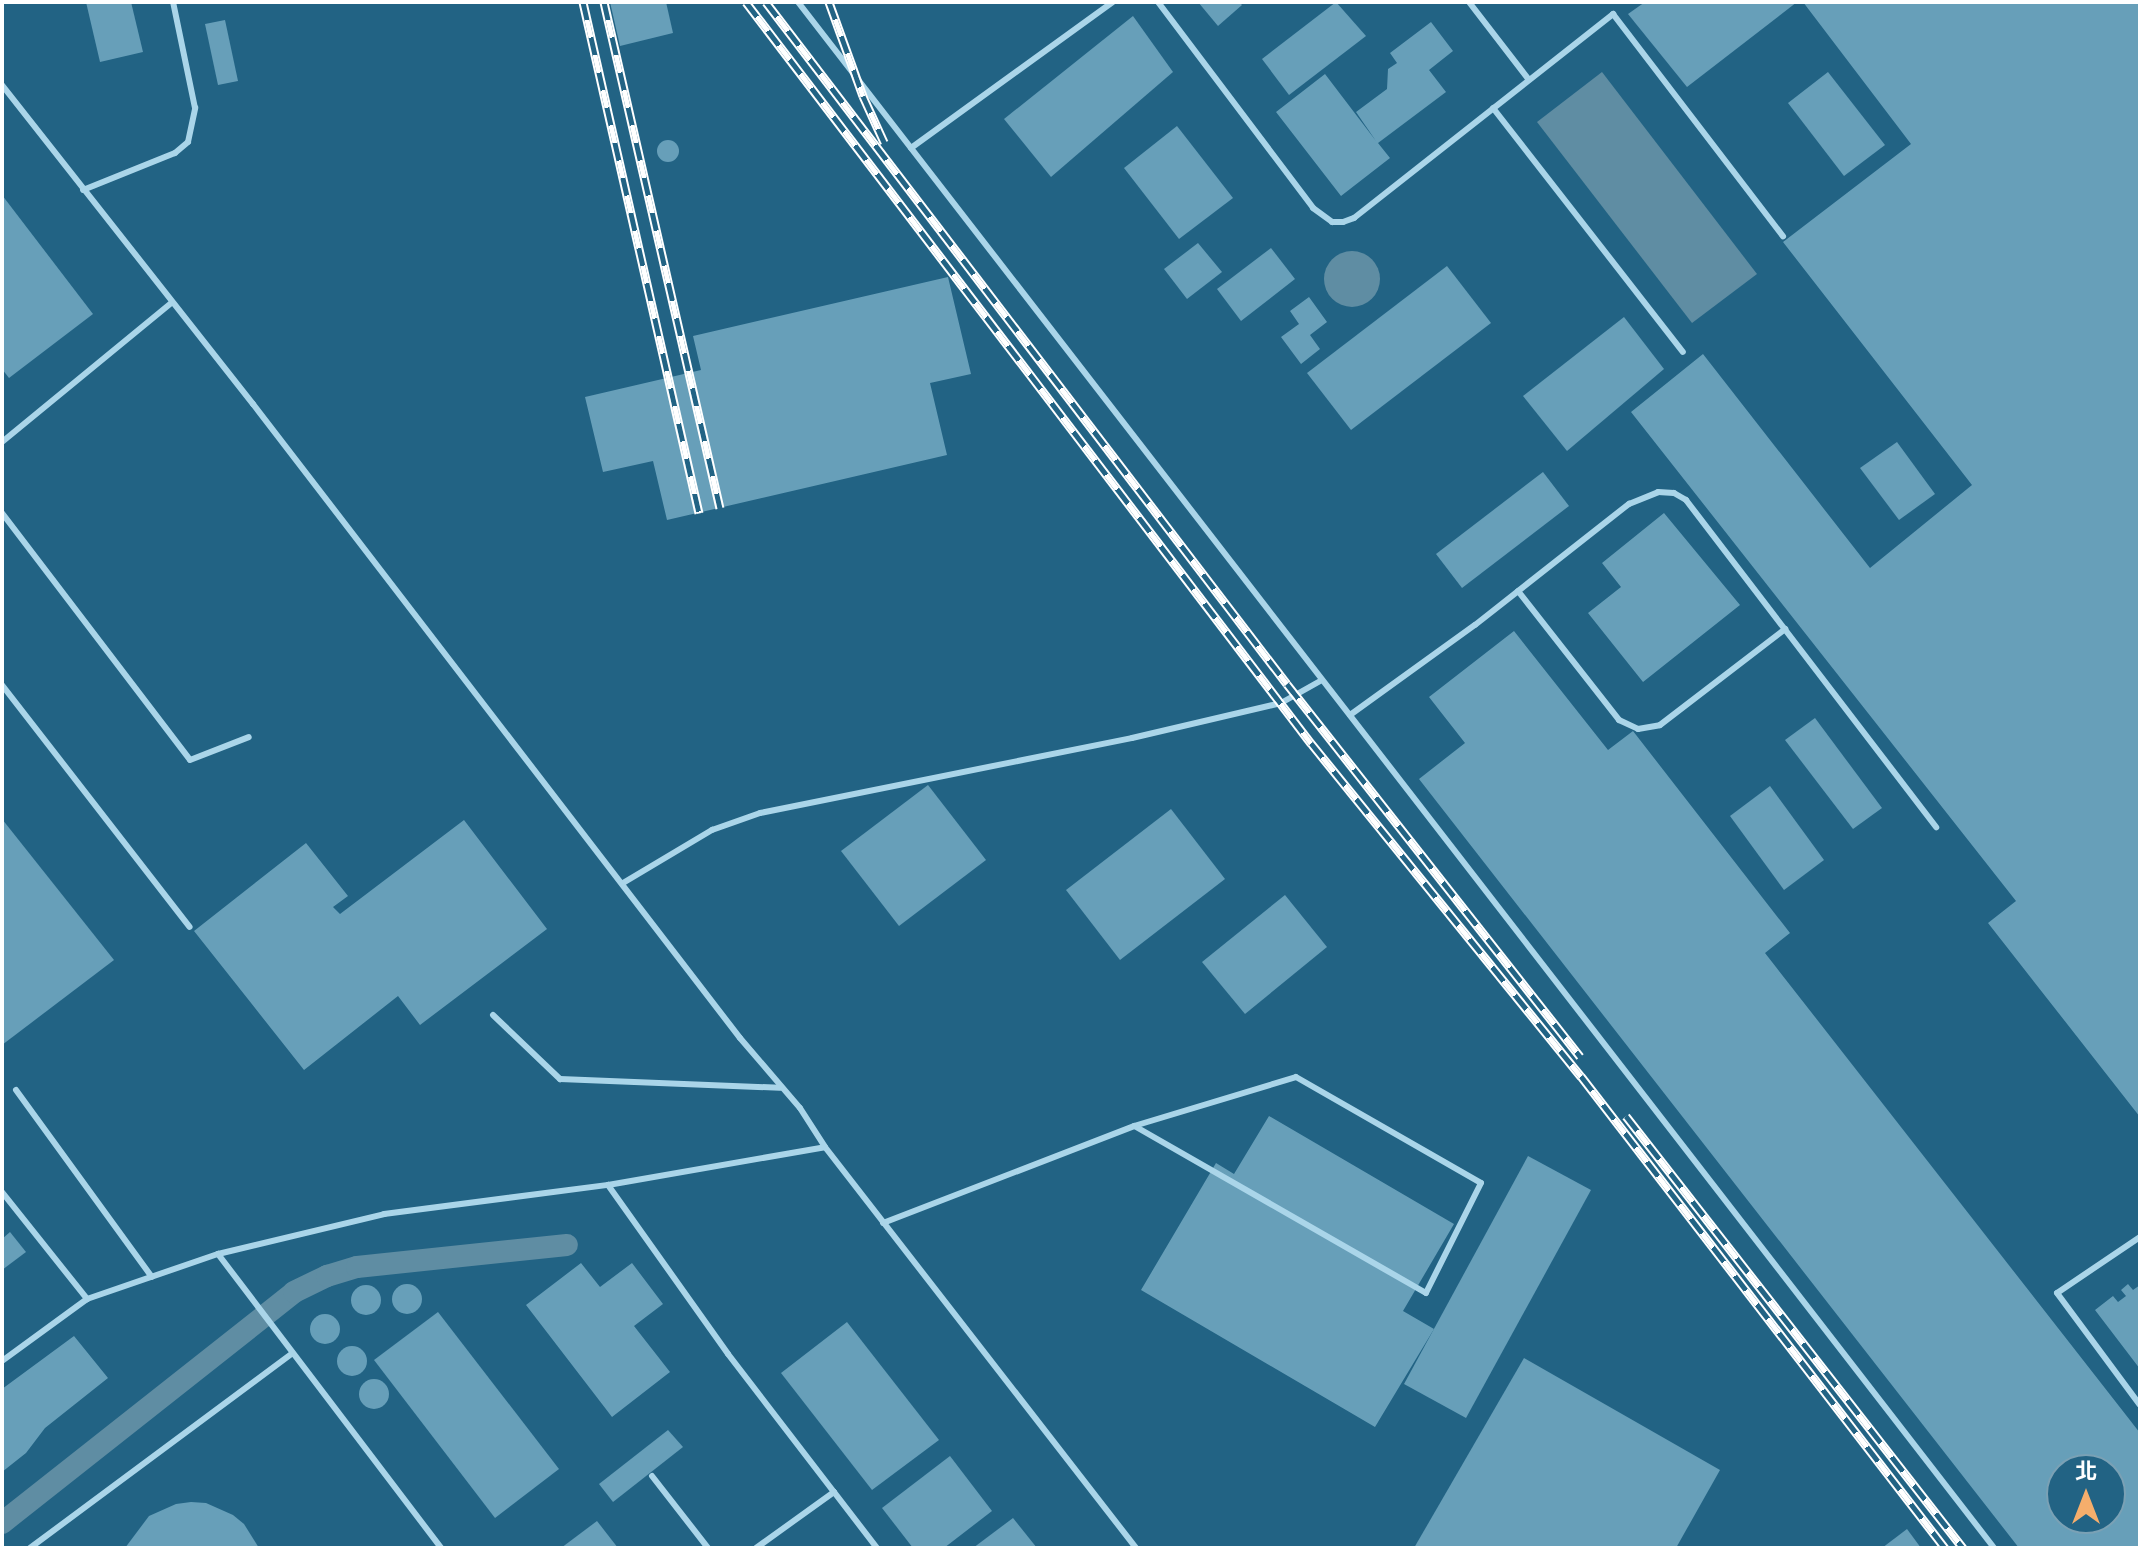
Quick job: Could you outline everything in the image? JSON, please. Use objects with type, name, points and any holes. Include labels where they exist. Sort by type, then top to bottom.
[{"type":"lane","points":[[83,190],[175,153],[188,142],[195,108],[173,2]]},
{"type":"lane","points":[[798,2],[1994,1548]]},
{"type":"lane","points":[[911,148],[1113,2]]},
{"type":"lane","points":[[1158,2],[1313,208],[1332,222],[1354,218],[1613,14],[1783,236]]},
{"type":"lane","points":[[1469,2],[1529,80]]},
{"type":"lane","points":[[2,85],[780,1088],[800,1108],[825,1147],[883,1223],[1136,1548]]},
{"type":"lane","points":[[1493,108],[1683,352]]},
{"type":"lane","points":[[2,442],[171,303]]},
{"type":"lane","points":[[1350,715],[1518,591],[1629,504],[1658,492],[1674,493],[1686,500],[1936,827]]},
{"type":"lane","points":[[2,513],[190,760],[249,737]]},
{"type":"lane","points":[[1518,591],[1619,720],[1638,729],[1660,725],[1785,629]]},
{"type":"lane","points":[[623,883],[712,830],[760,813],[1132,738],[1266,707],[1281,703],[1322,680]]},
{"type":"lane","points":[[2,685],[190,927]]},
{"type":"lane","points":[[493,1015],[560,1079],[780,1088]]},
{"type":"lane","points":[[883,1223],[1134,1126],[1296,1077],[1481,1183],[1426,1293],[1134,1126]]},
{"type":"lane","points":[[16,1090],[152,1277]]},
{"type":"lane","points":[[2,1361],[87,1299],[218,1254],[384,1214],[608,1185],[825,1147]]},
{"type":"lane","points":[[608,1185],[728,1354],[877,1548]]},
{"type":"lane","points":[[2,1192],[87,1299]]},
{"type":"lane","points":[[2140,1237],[2057,1293],[2140,1405]]},
{"type":"lane","points":[[218,1254],[441,1548]]},
{"type":"lane","points":[[30,1548],[293,1353]]},
{"type":"lane","points":[[652,1476],[708,1548]]},
{"type":"lane","points":[[756,1548],[834,1492]]},
{"type":"water","points":[[1602,72],[1757,274],[1692,323],[1537,122]]},
{"type":"water","points":[[1352,251],[1372,259],[1380,279],[1372,299],[1352,307],[1332,299],[1324,279],[1332,259]]},
{"type":"building","points":[[86,2],[131,2],[143,52],[100,62]]},
{"type":"building","points":[[610,2],[666,2],[673,33],[620,46]]},
{"type":"building","points":[[1198,2],[1239,2],[1242,5],[1218,26]]},
{"type":"building","points":[[1336,2],[1366,36],[1289,95],[1262,59]]},
{"type":"building","points":[[1645,2],[1797,2],[1687,87],[1628,14]]},
{"type":"building","points":[[1803,2],[2140,2],[2140,1117],[1988,923],[2016,901],[1631,412],[1703,354],[1870,568],[1972,485],[1783,242],[1911,144]]},
{"type":"building","points":[[1133,16],[1173,72],[1051,177],[1004,119]]},
{"type":"building","points":[[225,20],[238,81],[218,85],[205,24]]},
{"type":"building","points":[[1431,22],[1453,51],[1429,70],[1446,92],[1378,143],[1390,158],[1341,196],[1276,112],[1325,74],[1376,141],[1356,112],[1387,89],[1388,69],[1397,63],[1390,53]]},
{"type":"building","points":[[1828,72],[1885,145],[1844,176],[1788,103]]},
{"type":"building","points":[[1177,126],[1233,198],[1179,239],[1124,168]]},
{"type":"building","points":[[668,140],[676,143],[679,151],[676,159],[668,162],[660,159],[657,151],[660,143]]},
{"type":"building","points":[[2,195],[93,314],[9,378],[2,369]]},
{"type":"building","points":[[1198,243],[1222,272],[1187,299],[1164,269]]},
{"type":"building","points":[[1271,248],[1295,279],[1241,321],[1217,289]]},
{"type":"building","points":[[1447,266],[1491,323],[1351,430],[1307,373]]},
{"type":"building","points":[[948,277],[971,374],[930,383],[947,455],[667,520],[653,461],[603,472],[585,397],[701,370],[693,336]]},
{"type":"building","points":[[1309,297],[1327,322],[1310,335],[1320,349],[1301,364],[1281,337],[1299,324],[1290,311]]},
{"type":"building","points":[[1624,317],[1664,369],[1567,451],[1523,396]]},
{"type":"building","points":[[1897,442],[1935,494],[1899,520],[1860,468]]},
{"type":"building","points":[[1543,472],[1569,506],[1462,588],[1436,554]]},
{"type":"building","points":[[1664,513],[1740,605],[1643,682],[1588,613],[1621,587],[1602,563]]},
{"type":"building","points":[[1514,631],[1608,750],[1633,731],[1790,933],[1765,953],[2140,1433],[2140,1548],[2019,1548],[1419,779],[1465,743],[1429,697]]},
{"type":"building","points":[[1815,718],[1882,808],[1853,829],[1785,740]]},
{"type":"building","points":[[928,785],[986,860],[899,926],[841,851]]},
{"type":"building","points":[[1770,786],[1824,860],[1784,890],[1730,816]]},
{"type":"building","points":[[1171,809],[1225,879],[1120,960],[1066,890]]},
{"type":"building","points":[[2,819],[114,960],[2,1045]]},
{"type":"building","points":[[464,820],[547,929],[420,1025],[398,996],[304,1070],[194,931],[306,843],[348,896],[333,907],[340,914]]},
{"type":"building","points":[[1285,895],[1327,947],[1245,1014],[1202,962]]},
{"type":"building","points":[[1269,1116],[1454,1224],[1403,1311],[1434,1329],[1375,1427],[1141,1290],[1216,1163],[1234,1174]]},
{"type":"building","points":[[1528,1156],[1591,1190],[1466,1418],[1404,1384]]},
{"type":"building","points":[[10,1232],[26,1252],[2,1270],[2,1239]]},
{"type":"building","points":[[581,1263],[600,1287],[632,1263],[663,1304],[634,1326],[670,1372],[612,1417],[526,1305]]},
{"type":"building","points":[[407,1284],[418,1288],[422,1299],[418,1310],[407,1314],[396,1310],[392,1299],[396,1288]]},
{"type":"building","points":[[2128,1284],[2133,1290],[2140,1285],[2140,1369],[2095,1310],[2113,1296],[2118,1302],[2126,1296],[2121,1290]]},
{"type":"building","points":[[366,1285],[377,1289],[381,1300],[377,1311],[366,1315],[355,1311],[351,1300],[355,1289]]},
{"type":"building","points":[[438,1312],[559,1469],[495,1518],[374,1360]]},
{"type":"building","points":[[325,1314],[336,1318],[340,1329],[336,1340],[325,1344],[314,1340],[310,1329],[314,1318]]},
{"type":"building","points":[[847,1322],[939,1440],[872,1490],[781,1373]]},
{"type":"building","points":[[74,1336],[108,1378],[45,1428],[26,1453],[2,1472],[2,1389]]},
{"type":"building","points":[[352,1346],[363,1350],[367,1361],[363,1372],[352,1376],[341,1372],[337,1361],[341,1350]]},
{"type":"building","points":[[1524,1358],[1720,1470],[1676,1548],[1414,1548]]},
{"type":"building","points":[[374,1379],[385,1383],[389,1394],[385,1405],[374,1409],[363,1405],[359,1394],[363,1383]]},
{"type":"building","points":[[668,1430],[683,1447],[613,1502],[599,1484]]},
{"type":"building","points":[[950,1456],[992,1511],[944,1548],[913,1548],[882,1508]]},
{"type":"building","points":[[206,1503],[233,1515],[244,1524],[259,1548],[125,1548],[149,1516],[176,1504]]},
{"type":"building","points":[[1013,1518],[1037,1548],[973,1548]]},
{"type":"building","points":[[597,1521],[618,1548],[561,1548]]},
{"type":"building","points":[[1907,1529],[1921,1548],[1882,1548]]},
{"type":"waterway","points":[[2,1523],[294,1292],[327,1276],[357,1267],[567,1245]]},
{"type":"railway","points":[[583,2],[699,513]]},
{"type":"railway","points":[[604,2],[720,508]]},
{"type":"railway","points":[[746,2],[1311,743],[1581,1076],[1945,1548]]},
{"type":"railway","points":[[766,2],[1287,684],[1580,1056]]},
{"type":"railway","points":[[829,2],[863,96],[884,142]]},
{"type":"railway","points":[[1626,1116],[1963,1548]]}]
